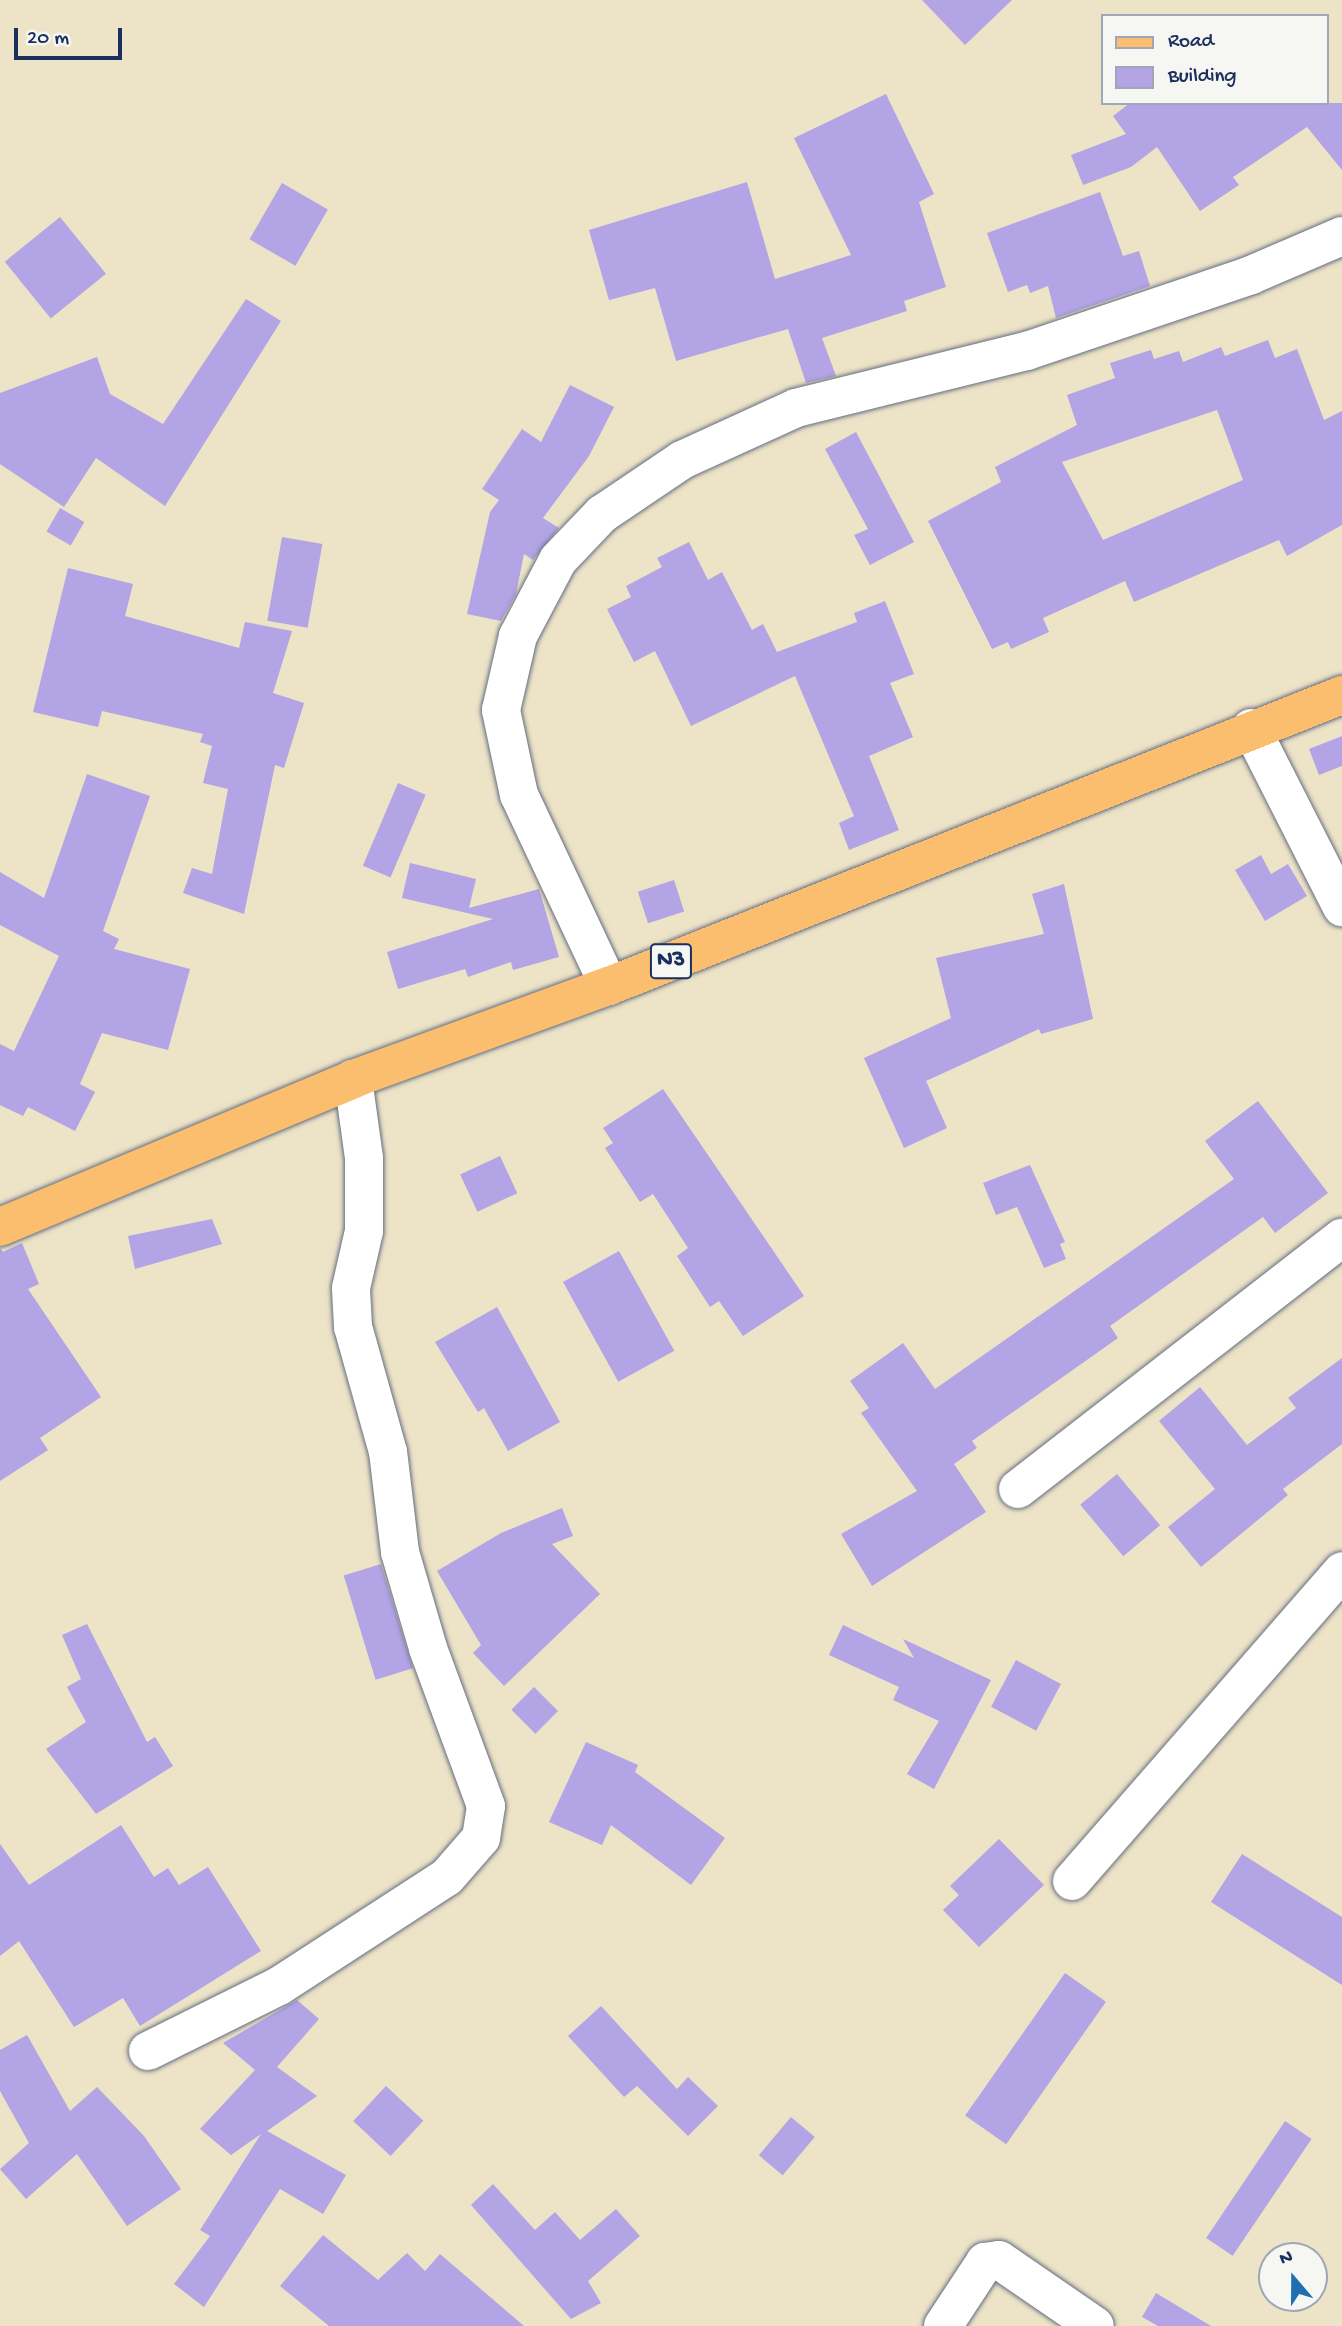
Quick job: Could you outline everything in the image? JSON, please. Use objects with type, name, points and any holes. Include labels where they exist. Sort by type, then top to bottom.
[{"type":"main road","name":"N3","points":[[0,1227],[352,1079],[609,986],[1251,728],[1342,695]]},
{"type":"street","points":[[609,986],[519,795],[501,710],[518,636],[558,560],[602,514],[682,460],[796,408],[1027,351],[1251,275],[1342,236]]},
{"type":"street","points":[[1251,728],[1342,907]]},
{"type":"street","points":[[148,2051],[279,1986],[447,1877],[481,1838],[486,1806],[428,1648],[400,1552],[388,1452],[353,1327],[351,1288],[364,1231],[364,1195],[352,1079]]},
{"type":"street","points":[[1018,1489],[1342,1238]]},
{"type":"street","points":[[1072,1881],[1342,1571]]},
{"type":"street","points":[[943,2326],[985,2262],[999,2260],[1095,2326]]},
{"type":"building","points":[[922,0],[1012,0],[965,45]]},
{"type":"building","points":[[886,94],[934,194],[919,202],[946,287],[904,301],[907,311],[822,338],[836,376],[806,383],[788,329],[676,361],[655,288],[609,300],[589,230],[747,182],[775,279],[851,255],[794,138]]},
{"type":"building","points":[[1342,103],[1342,170],[1307,127],[1233,177],[1239,185],[1200,211],[1157,147],[1131,167],[1083,185],[1071,155],[1126,134],[1113,116],[1127,105]]},
{"type":"building","points":[[282,183],[328,209],[295,266],[250,239]]},
{"type":"building","points":[[1100,192],[1123,256],[1139,251],[1150,286],[1056,318],[1048,286],[1030,293],[1027,285],[1008,292],[987,233]]},
{"type":"building","points":[[60,217],[106,274],[51,318],[5,262]]},
{"type":"building","points":[[246,299],[281,321],[165,506],[96,458],[64,507],[0,464],[0,393],[97,357],[110,394],[163,424]]},
{"type":"building","points":[[1268,340],[1275,358],[1297,349],[1324,420],[1342,411],[1342,525],[1287,556],[1279,540],[1134,602],[1125,581],[1043,618],[1049,632],[1011,649],[1008,642],[992,649],[928,521],[1001,482],[995,467],[1077,425],[1067,395],[1115,378],[1110,363],[1151,350],[1154,359],[1179,351],[1183,362],[1221,347],[1225,356]],"holes":[[[1217,410],[1243,480],[1103,540],[1062,462]]]},
{"type":"building","points":[[570,385],[614,407],[589,456],[543,518],[559,528],[533,560],[524,554],[516,594],[501,621],[467,614],[490,512],[499,500],[482,489],[522,429],[541,442]]},
{"type":"building","points":[[856,432],[914,542],[870,565],[854,535],[868,529],[825,449]]},
{"type":"building","points":[[60,508],[84,522],[71,545],[47,531]]},
{"type":"building","points":[[282,537],[322,544],[308,628],[267,621]]},
{"type":"building","points":[[689,542],[708,580],[722,572],[752,630],[763,624],[777,652],[857,622],[854,613],[885,601],[914,674],[890,683],[913,737],[869,756],[899,830],[849,850],[839,823],[854,816],[795,676],[691,726],[655,651],[634,662],[607,609],[631,597],[626,586],[662,567],[657,558]]},
{"type":"building","points":[[68,568],[133,584],[125,616],[239,648],[245,622],[292,631],[273,693],[304,703],[284,768],[275,765],[244,914],[183,893],[192,868],[212,874],[228,789],[203,783],[212,746],[200,742],[203,734],[102,711],[98,727],[33,712]]},
{"type":"building","points":[[1342,736],[1342,766],[1319,775],[1309,749]]},
{"type":"building","points":[[87,774],[150,796],[103,931],[119,939],[114,949],[190,969],[168,1050],[102,1033],[80,1084],[95,1092],[75,1131],[28,1107],[23,1116],[0,1105],[0,1044],[14,1051],[59,956],[0,925],[0,872],[44,898]]},
{"type":"building","points":[[398,783],[426,795],[390,878],[363,866]]},
{"type":"building","points":[[1261,855],[1271,874],[1288,864],[1307,896],[1265,921],[1235,870]]},
{"type":"building","points":[[410,863],[476,879],[469,908],[539,889],[559,957],[513,970],[511,962],[468,977],[465,969],[398,989],[387,952],[493,919],[402,898]]},
{"type":"building","points":[[674,880],[684,911],[648,923],[638,892]]},
{"type":"building","points":[[1064,884],[1093,1019],[1041,1034],[1039,1029],[926,1081],[947,1128],[904,1148],[864,1058],[951,1018],[936,958],[1044,934],[1032,894]]},
{"type":"building","points":[[663,1089],[804,1296],[743,1336],[719,1301],[710,1307],[677,1256],[688,1248],[653,1194],[640,1202],[605,1148],[613,1143],[603,1128]]},
{"type":"building","points":[[1258,1101],[1328,1193],[1275,1233],[1263,1217],[1110,1326],[1118,1338],[972,1441],[977,1448],[954,1464],[986,1512],[872,1586],[841,1534],[917,1491],[861,1413],[869,1408],[850,1381],[903,1343],[935,1389],[1234,1179],[1205,1141]]},
{"type":"building","points":[[500,1156],[517,1193],[477,1212],[460,1175]]},
{"type":"building","points":[[1030,1165],[1065,1242],[1060,1244],[1066,1259],[1044,1268],[1017,1207],[996,1215],[983,1183]]},
{"type":"building","points":[[212,1219],[222,1244],[135,1269],[128,1236]]},
{"type":"building","points":[[22,1243],[39,1284],[28,1289],[101,1397],[40,1438],[48,1450],[0,1481],[0,1248],[3,1252]]},
{"type":"building","points":[[619,1251],[674,1351],[618,1382],[563,1282]]},
{"type":"building","points":[[497,1307],[560,1422],[508,1451],[484,1408],[478,1412],[435,1342]]},
{"type":"building","points":[[1342,1358],[1342,1444],[1283,1489],[1288,1495],[1201,1567],[1168,1527],[1215,1489],[1159,1421],[1200,1387],[1247,1445],[1296,1408],[1288,1398]]},
{"type":"building","points":[[1117,1474],[1160,1525],[1123,1556],[1080,1505]]},
{"type":"building","points":[[562,1508],[573,1536],[552,1544],[600,1594],[504,1686],[473,1653],[481,1645],[437,1571],[501,1533]]},
{"type":"building","points":[[381,1564],[413,1668],[376,1680],[344,1575]]},
{"type":"building","points":[[87,1624],[147,1742],[155,1737],[173,1766],[96,1814],[46,1749],[86,1722],[67,1687],[81,1679],[62,1635]]},
{"type":"building","points":[[843,1625],[914,1658],[903,1639],[991,1680],[934,1789],[907,1774],[939,1721],[893,1700],[899,1687],[829,1655]]},
{"type":"building","points":[[1016,1660],[1061,1684],[1036,1731],[991,1707]]},
{"type":"building","points":[[534,1687],[558,1711],[535,1734],[511,1710]]},
{"type":"building","points":[[586,1742],[638,1765],[635,1772],[725,1838],[691,1885],[611,1825],[602,1845],[549,1822]]},
{"type":"building","points":[[121,1825],[154,1877],[168,1868],[179,1885],[208,1867],[261,1951],[140,2026],[123,1998],[74,2027],[19,1941],[0,1956],[0,1844],[29,1885]]},
{"type":"building","points":[[999,1839],[1044,1885],[979,1947],[943,1910],[959,1895],[950,1886]]},
{"type":"building","points":[[1242,1854],[1342,1917],[1342,1985],[1211,1902]]},
{"type":"building","points":[[1065,1973],[1106,2002],[1006,2144],[965,2116]]},
{"type":"building","points":[[297,2000],[319,2019],[277,2067],[317,2096],[267,2131],[346,2175],[323,2214],[280,2189],[204,2307],[174,2284],[210,2236],[200,2230],[261,2134],[231,2155],[200,2129],[255,2070],[223,2043]]},
{"type":"building","points":[[601,2006],[677,2089],[688,2077],[718,2106],[688,2136],[637,2086],[624,2097],[568,2036]]},
{"type":"building","points":[[27,2035],[70,2111],[97,2087],[144,2136],[181,2189],[127,2226],[77,2154],[26,2199],[0,2169],[29,2143],[0,2091],[0,2050]]},
{"type":"building","points":[[386,2086],[423,2121],[391,2156],[353,2121]]},
{"type":"building","points":[[791,2117],[815,2137],[783,2175],[759,2155]]},
{"type":"building","points":[[1285,2121],[1312,2139],[1233,2256],[1206,2238]]},
{"type":"building","points":[[493,2184],[535,2230],[555,2212],[580,2240],[616,2209],[640,2236],[588,2281],[601,2303],[571,2319],[471,2205]]},
{"type":"building","points":[[323,2235],[378,2280],[407,2253],[425,2271],[440,2254],[524,2326],[329,2326],[280,2286]]},
{"type":"building","points":[[1156,2293],[1211,2326],[1158,2326],[1142,2317]]}]
